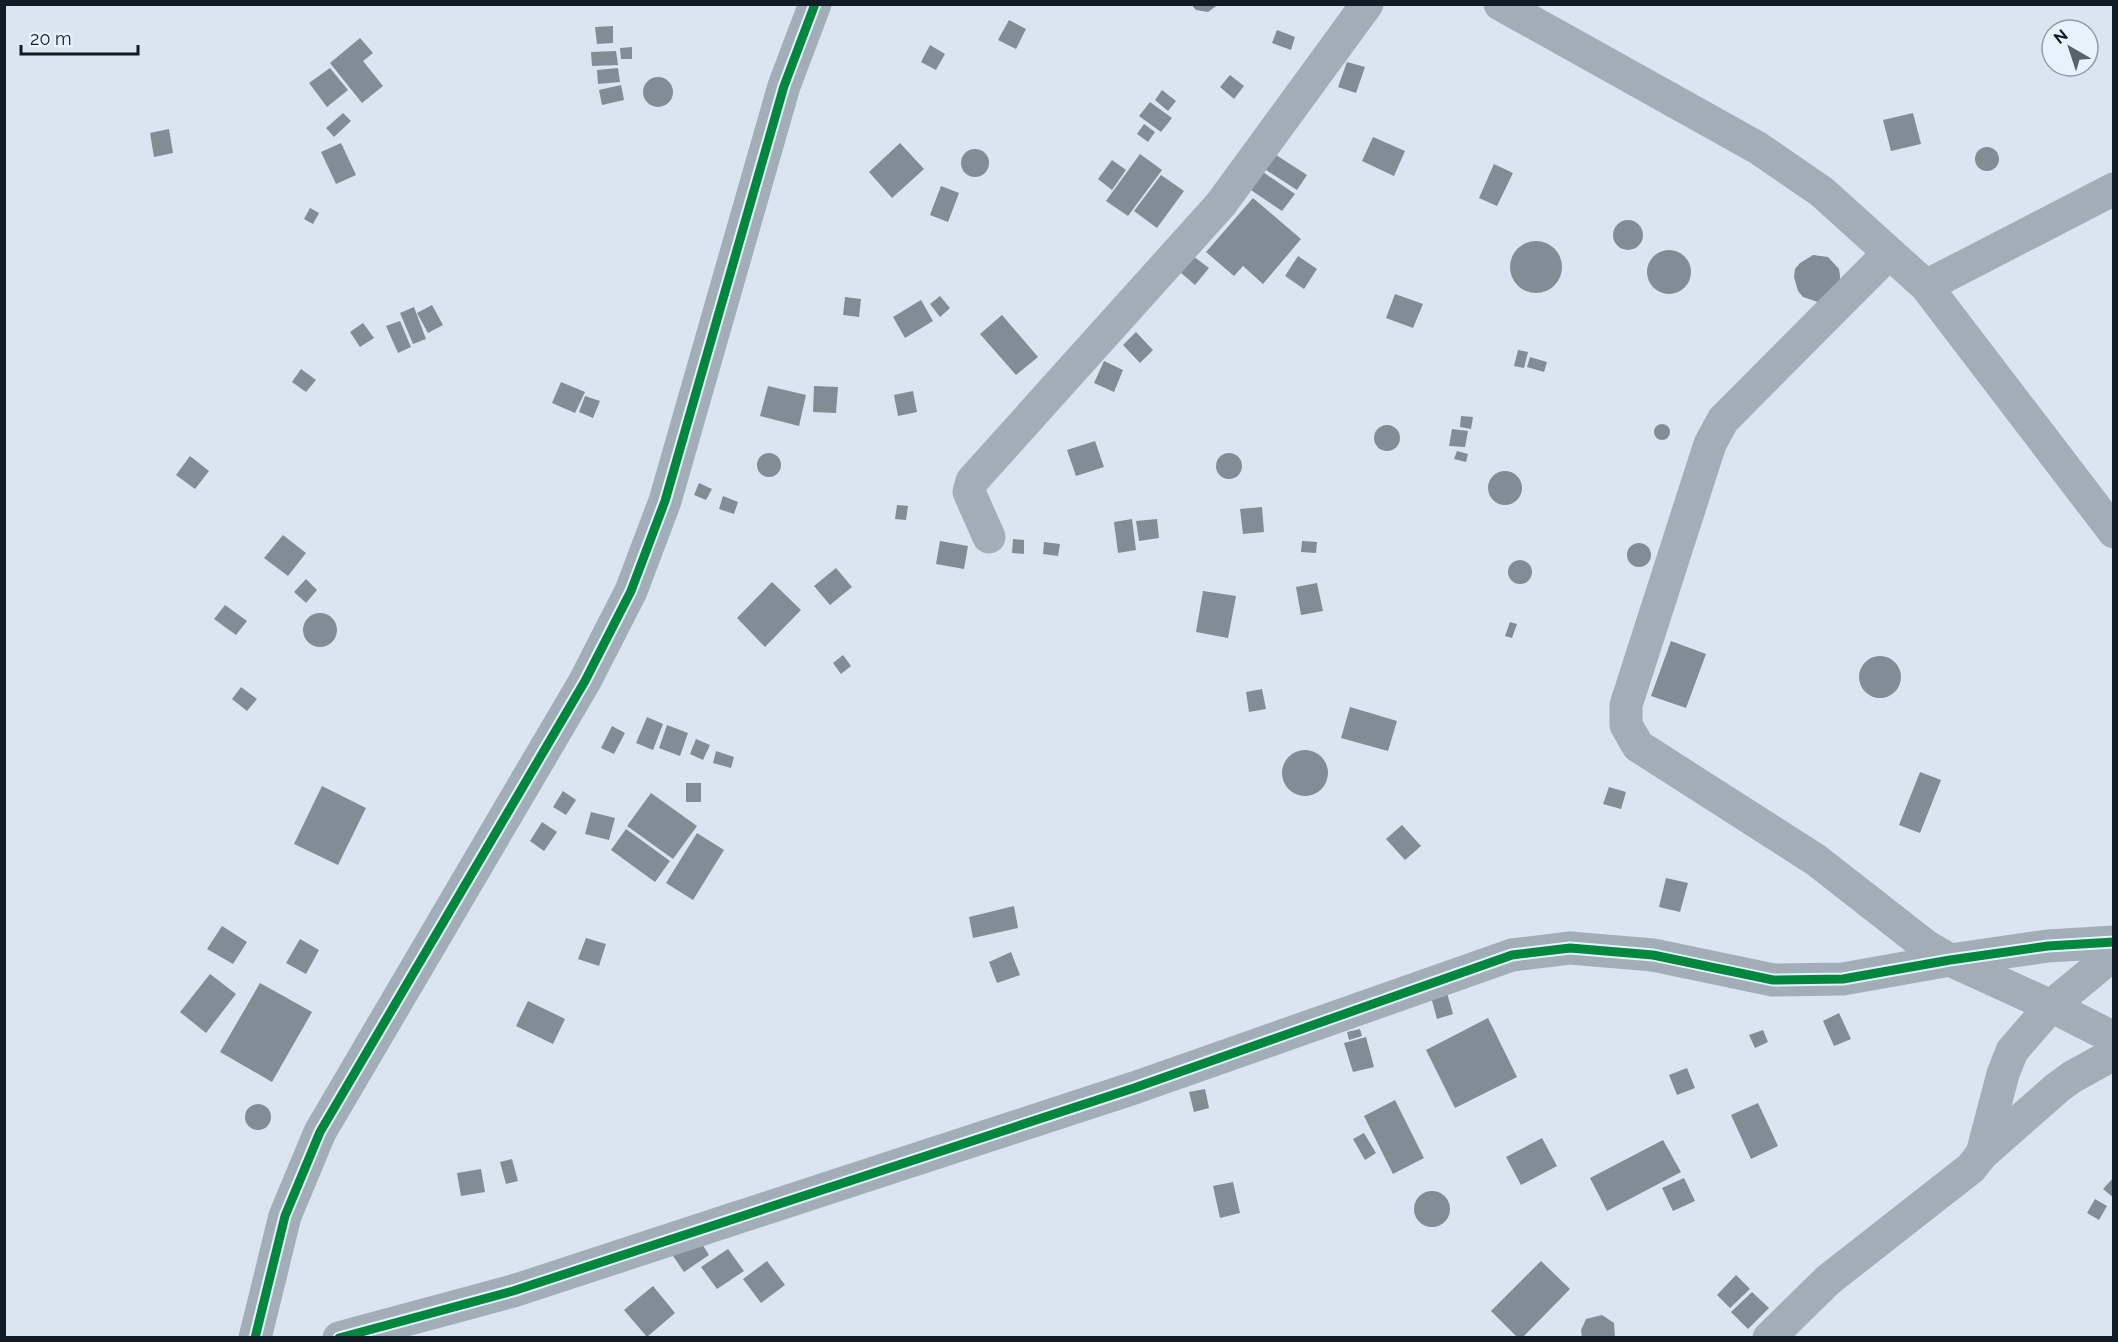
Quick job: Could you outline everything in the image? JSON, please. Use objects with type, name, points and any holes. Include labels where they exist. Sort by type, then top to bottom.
[{"type":"street","points":[[255,1338],[285,1216],[320,1132],[585,681],[631,591],[665,501],[784,86],[815,4]]},
{"type":"street","points":[[990,537],[969,492],[972,481],[1221,204],[1367,4]]},
{"type":"street","points":[[1500,4],[1758,148],[1822,192],[1926,286],[2114,532]]},
{"type":"street","points":[[1926,286],[2114,189]]},
{"type":"street","points":[[1889,253],[1723,420],[1710,444],[1626,705],[1626,725],[1638,746],[1816,860],[1926,946],[1950,960],[2051,1006],[2114,1038]]},
{"type":"street","points":[[339,1338],[525,1287],[1134,1088],[1512,955],[1570,948],[1653,955],[1773,980],[1843,979],[2048,946],[2114,942]]},
{"type":"street","points":[[1982,1154],[2003,1074],[2012,1051],[2051,1006],[2114,954]]},
{"type":"street","points":[[1769,1338],[1828,1280],[1971,1168],[1982,1154],[2056,1088],[2114,1054]]},
{"type":"building","points":[[1191,4],[1219,4],[1208,12],[1196,10]]},
{"type":"building","points":[[1009,20],[1026,29],[1016,49],[998,40]]},
{"type":"building","points":[[613,26],[613,43],[597,44],[595,27]]},
{"type":"building","points":[[1277,30],[1295,37],[1291,50],[1272,43]]},
{"type":"building","points":[[360,38],[373,53],[363,61],[383,86],[362,103],[330,63]]},
{"type":"building","points":[[930,45],[945,54],[936,70],[921,62]]},
{"type":"building","points":[[632,47],[632,59],[621,59],[620,48]]},
{"type":"building","points":[[616,51],[618,65],[592,66],[591,52]]},
{"type":"building","points":[[1347,62],[1365,67],[1356,93],[1338,87]]},
{"type":"building","points":[[330,68],[348,90],[327,107],[309,83]]},
{"type":"building","points":[[618,68],[620,82],[598,84],[597,70]]},
{"type":"building","points":[[1230,75],[1244,86],[1234,99],[1220,87]]},
{"type":"building","points":[[658,77],[669,81],[673,92],[669,103],[658,107],[647,103],[643,92],[647,81]]},
{"type":"building","points":[[621,85],[624,100],[602,105],[599,90]]},
{"type":"building","points":[[1162,90],[1176,101],[1168,111],[1155,100]]},
{"type":"building","points":[[1150,102],[1172,118],[1161,132],[1139,116]]},
{"type":"building","points":[[343,113],[351,121],[334,137],[326,128]]},
{"type":"building","points":[[1913,113],[1921,144],[1891,151],[1883,120]]},
{"type":"building","points":[[1144,124],[1155,132],[1148,142],[1137,134]]},
{"type":"building","points":[[169,129],[173,153],[154,157],[150,133]]},
{"type":"building","points":[[1373,137],[1405,151],[1394,176],[1362,161]]},
{"type":"building","points":[[341,143],[356,175],[336,184],[321,152]]},
{"type":"building","points":[[900,143],[924,169],[892,198],[869,172]]},
{"type":"building","points":[[1987,147],[1996,150],[1999,159],[1996,168],[1987,171],[1978,168],[1975,159],[1978,150]]},
{"type":"building","points":[[975,149],[985,153],[989,163],[985,173],[975,177],[965,173],[961,163],[965,153]]},
{"type":"building","points":[[1273,153],[1307,175],[1297,190],[1263,168]]},
{"type":"building","points":[[1140,154],[1162,170],[1128,216],[1106,201]]},
{"type":"building","points":[[1112,160],[1126,170],[1112,190],[1098,179]]},
{"type":"building","points":[[1494,164],[1513,173],[1497,206],[1479,198]]},
{"type":"building","points":[[1260,170],[1295,194],[1282,211],[1248,188]]},
{"type":"building","points":[[1161,175],[1184,191],[1157,228],[1134,211]]},
{"type":"building","points":[[941,186],[959,193],[948,222],[930,215]]},
{"type":"building","points":[[1253,198],[1301,239],[1263,284],[1243,266],[1234,276],[1206,252]]},
{"type":"building","points":[[310,208],[319,213],[313,224],[304,219]]},
{"type":"building","points":[[1628,220],[1639,224],[1643,235],[1639,246],[1628,250],[1617,246],[1613,235],[1617,224]]},
{"type":"building","points":[[1536,241],[1550,245],[1558,253],[1562,267],[1558,281],[1550,289],[1536,293],[1522,289],[1514,281],[1510,267],[1514,253],[1522,245]]},
{"type":"building","points":[[1669,250],[1685,256],[1691,272],[1685,288],[1669,294],[1653,288],[1647,272],[1653,256]]},
{"type":"building","points":[[1813,255],[1828,257],[1839,269],[1840,276],[1840,284],[1818,302],[1803,297],[1798,291],[1794,277],[1795,269],[1800,263]]},
{"type":"building","points":[[1193,256],[1209,268],[1195,285],[1180,272]]},
{"type":"building","points":[[1298,256],[1317,269],[1304,289],[1285,276]]},
{"type":"building","points":[[1395,294],[1423,304],[1413,328],[1386,318]]},
{"type":"building","points":[[940,296],[950,308],[940,317],[930,304]]},
{"type":"building","points":[[845,297],[861,299],[859,317],[843,315]]},
{"type":"building","points":[[921,300],[933,321],[905,338],[893,317]]},
{"type":"building","points":[[432,305],[443,325],[428,333],[417,313]]},
{"type":"building","points":[[414,307],[426,339],[413,344],[400,313]]},
{"type":"building","points":[[1002,315],[1038,357],[1016,375],[980,334]]},
{"type":"building","points":[[400,321],[411,347],[398,353],[386,326]]},
{"type":"building","points":[[363,323],[374,338],[360,347],[350,332]]},
{"type":"building","points":[[1136,332],[1153,350],[1140,363],[1123,345]]},
{"type":"building","points":[[1518,350],[1528,352],[1524,368],[1514,366]]},
{"type":"building","points":[[1530,357],[1547,362],[1544,372],[1527,367]]},
{"type":"building","points":[[1104,361],[1123,370],[1114,392],[1094,383]]},
{"type":"building","points":[[301,369],[316,380],[306,392],[292,382]]},
{"type":"building","points":[[561,382],[585,392],[575,413],[552,403]]},
{"type":"building","points":[[768,386],[806,395],[799,426],[760,416]]},
{"type":"building","points":[[814,386],[838,387],[836,413],[813,412]]},
{"type":"building","points":[[913,391],[917,412],[898,416],[894,395]]},
{"type":"building","points":[[585,396],[600,401],[593,418],[579,412]]},
{"type":"building","points":[[1461,416],[1473,417],[1471,429],[1460,427]]},
{"type":"building","points":[[1662,424],[1668,426],[1670,432],[1668,438],[1662,440],[1656,438],[1654,432],[1656,426]]},
{"type":"building","points":[[1387,425],[1396,429],[1400,438],[1396,447],[1387,451],[1378,447],[1374,438],[1378,429]]},
{"type":"building","points":[[1452,429],[1468,431],[1465,447],[1449,446]]},
{"type":"building","points":[[1095,441],[1104,467],[1076,476],[1067,450]]},
{"type":"building","points":[[1457,451],[1468,454],[1466,462],[1454,459]]},
{"type":"building","points":[[769,453],[774,454],[780,460],[780,470],[774,476],[769,477],[764,476],[758,470],[757,465],[758,460],[764,454]]},
{"type":"building","points":[[1229,453],[1238,457],[1242,466],[1238,475],[1229,479],[1220,475],[1216,466],[1220,457]]},
{"type":"building","points":[[190,456],[209,471],[195,489],[176,475]]},
{"type":"building","points":[[1505,471],[1517,476],[1522,488],[1517,500],[1505,505],[1493,500],[1488,488],[1493,476]]},
{"type":"building","points":[[699,483],[712,489],[706,500],[694,495]]},
{"type":"building","points":[[723,496],[738,502],[734,514],[719,509]]},
{"type":"building","points":[[897,505],[908,506],[906,520],[895,519]]},
{"type":"building","points":[[1262,507],[1264,532],[1243,534],[1240,509]]},
{"type":"building","points":[[1132,519],[1136,550],[1118,553],[1114,522]]},
{"type":"building","points":[[1157,519],[1159,538],[1139,541],[1136,521]]},
{"type":"building","points":[[283,535],[306,553],[288,576],[264,558]]},
{"type":"building","points":[[1013,539],[1024,540],[1024,554],[1012,553]]},
{"type":"building","points":[[940,541],[968,546],[964,569],[936,564]]},
{"type":"building","points":[[1302,541],[1317,542],[1316,553],[1301,552]]},
{"type":"building","points":[[1044,542],[1060,544],[1058,556],[1043,554]]},
{"type":"building","points":[[1639,543],[1648,546],[1651,555],[1648,564],[1639,567],[1630,564],[1627,555],[1630,546]]},
{"type":"building","points":[[1520,560],[1529,563],[1532,572],[1529,581],[1520,584],[1511,581],[1508,572],[1511,563]]},
{"type":"building","points":[[836,568],[852,587],[830,605],[814,586]]},
{"type":"building","points":[[306,579],[317,590],[306,603],[294,592]]},
{"type":"building","points":[[772,582],[801,610],[765,647],[737,618]]},
{"type":"building","points":[[1317,583],[1323,611],[1301,615],[1296,587]]},
{"type":"building","points":[[1203,591],[1236,596],[1228,638],[1196,632]]},
{"type":"building","points":[[225,605],[247,621],[236,635],[214,619]]},
{"type":"building","points":[[320,613],[332,618],[337,630],[332,642],[320,647],[308,642],[303,630],[308,618]]},
{"type":"building","points":[[1510,622],[1517,624],[1512,638],[1505,636]]},
{"type":"building","points":[[1671,641],[1706,654],[1686,708],[1651,696]]},
{"type":"building","points":[[843,655],[851,666],[841,674],[833,663]]},
{"type":"building","points":[[1880,656],[1888,657],[1895,662],[1900,669],[1900,685],[1895,692],[1888,697],[1880,698],[1872,697],[1865,692],[1860,685],[1859,677],[1860,669],[1865,662],[1872,657]]},
{"type":"building","points":[[241,687],[257,699],[247,711],[232,699]]},
{"type":"building","points":[[1262,689],[1266,709],[1249,712],[1246,692]]},
{"type":"building","points":[[1350,707],[1397,721],[1388,751],[1341,738]]},
{"type":"building","points":[[647,717],[663,724],[653,750],[636,743]]},
{"type":"building","points":[[667,725],[688,733],[680,756],[659,748]]},
{"type":"building","points":[[612,726],[625,733],[614,754],[601,748]]},
{"type":"building","points":[[696,739],[710,745],[703,760],[690,754]]},
{"type":"building","points":[[1305,750],[1321,757],[1328,773],[1321,789],[1305,796],[1289,789],[1282,773],[1289,757]]},
{"type":"building","points":[[716,751],[734,757],[731,768],[713,763]]},
{"type":"building","points":[[1920,772],[1941,780],[1920,833],[1899,825]]},
{"type":"building","points":[[686,783],[701,783],[701,802],[686,802]]},
{"type":"building","points":[[322,786],[366,808],[338,865],[294,844]]},
{"type":"building","points":[[1609,787],[1626,792],[1621,809],[1603,804]]},
{"type":"building","points":[[563,791],[576,800],[566,815],[553,807]]},
{"type":"building","points":[[651,793],[697,826],[673,859],[627,826]]},
{"type":"building","points":[[591,812],[615,818],[609,840],[585,834]]},
{"type":"building","points":[[542,822],[557,832],[544,851],[530,841]]},
{"type":"building","points":[[1402,825],[1421,846],[1405,860],[1386,839]]},
{"type":"building","points":[[626,829],[670,861],[655,882],[611,850]]},
{"type":"building","points":[[697,833],[724,850],[693,900],[666,883]]},
{"type":"building","points":[[1666,878],[1688,883],[1680,912],[1659,907]]},
{"type":"building","points":[[1014,906],[1018,928],[973,938],[969,917]]},
{"type":"building","points":[[222,926],[247,942],[233,964],[207,949]]},
{"type":"building","points":[[586,938],[606,944],[599,966],[578,959]]},
{"type":"building","points":[[300,939],[319,950],[306,974],[286,963]]},
{"type":"building","points":[[1011,952],[1020,975],[997,983],[989,962]]},
{"type":"building","points":[[210,974],[236,994],[206,1033],[180,1012]]},
{"type":"building","points":[[260,983],[312,1012],[272,1082],[220,1052]]},
{"type":"building","points":[[1447,993],[1453,1014],[1437,1019],[1431,997]]},
{"type":"building","points":[[528,1001],[565,1019],[553,1044],[516,1026]]},
{"type":"building","points":[[1839,1013],[1851,1039],[1834,1046],[1823,1021]]},
{"type":"building","points":[[1488,1018],[1517,1077],[1455,1108],[1426,1050]]},
{"type":"building","points":[[1360,1029],[1362,1036],[1349,1040],[1347,1032]]},
{"type":"building","points":[[1763,1030],[1768,1042],[1755,1048],[1749,1035]]},
{"type":"building","points":[[1366,1037],[1374,1067],[1353,1072],[1344,1043]]},
{"type":"building","points":[[1687,1068],[1695,1088],[1677,1095],[1669,1075]]},
{"type":"building","points":[[1205,1089],[1209,1108],[1194,1112],[1189,1092]]},
{"type":"building","points":[[1395,1100],[1424,1158],[1393,1174],[1364,1116]]},
{"type":"building","points":[[1758,1103],[1778,1146],[1751,1159],[1731,1115]]},
{"type":"building","points":[[258,1104],[267,1108],[271,1117],[267,1126],[258,1130],[249,1126],[245,1117],[249,1108]]},
{"type":"building","points":[[1364,1133],[1376,1153],[1365,1160],[1353,1139]]},
{"type":"building","points":[[1542,1138],[1557,1166],[1521,1185],[1506,1157]]},
{"type":"building","points":[[1663,1140],[1681,1172],[1607,1211],[1590,1178]]},
{"type":"building","points":[[512,1159],[518,1181],[506,1184],[500,1162]]},
{"type":"building","points":[[481,1169],[485,1192],[461,1196],[457,1173]]},
{"type":"building","points":[[2114,1177],[2114,1198],[2103,1189]]},
{"type":"building","points":[[1684,1178],[1695,1201],[1673,1211],[1662,1188]]},
{"type":"building","points":[[1233,1182],[1240,1213],[1220,1218],[1213,1186]]},
{"type":"building","points":[[1432,1191],[1445,1196],[1450,1209],[1445,1222],[1432,1227],[1419,1222],[1414,1209],[1419,1196]]},
{"type":"building","points":[[2095,1199],[2107,1206],[2099,1220],[2087,1213]]},
{"type":"building","points":[[697,1236],[709,1255],[684,1272],[671,1253]]},
{"type":"building","points":[[728,1249],[744,1271],[717,1289],[701,1267]]},
{"type":"building","points":[[767,1261],[785,1285],[761,1303],[743,1279]]},
{"type":"building","points":[[1541,1261],[1570,1289],[1522,1338],[1518,1338],[1491,1311]]},
{"type":"building","points":[[1736,1275],[1750,1289],[1730,1308],[1717,1295]]},
{"type":"building","points":[[653,1286],[675,1313],[647,1337],[624,1310]]},
{"type":"building","points":[[1752,1292],[1769,1308],[1748,1329],[1731,1312]]},
{"type":"building","points":[[1602,1315],[1614,1323],[1615,1338],[1582,1338],[1581,1330],[1586,1319]]},
{"type":"cycle path","points":[[255,1338],[285,1216],[320,1132],[585,681],[631,591],[665,501],[784,86],[815,4]]},
{"type":"cycle path","points":[[339,1338],[513,1291],[1134,1088],[1512,955],[1570,948],[1653,955],[1773,980],[1843,979],[2048,946],[2114,942]]}]
